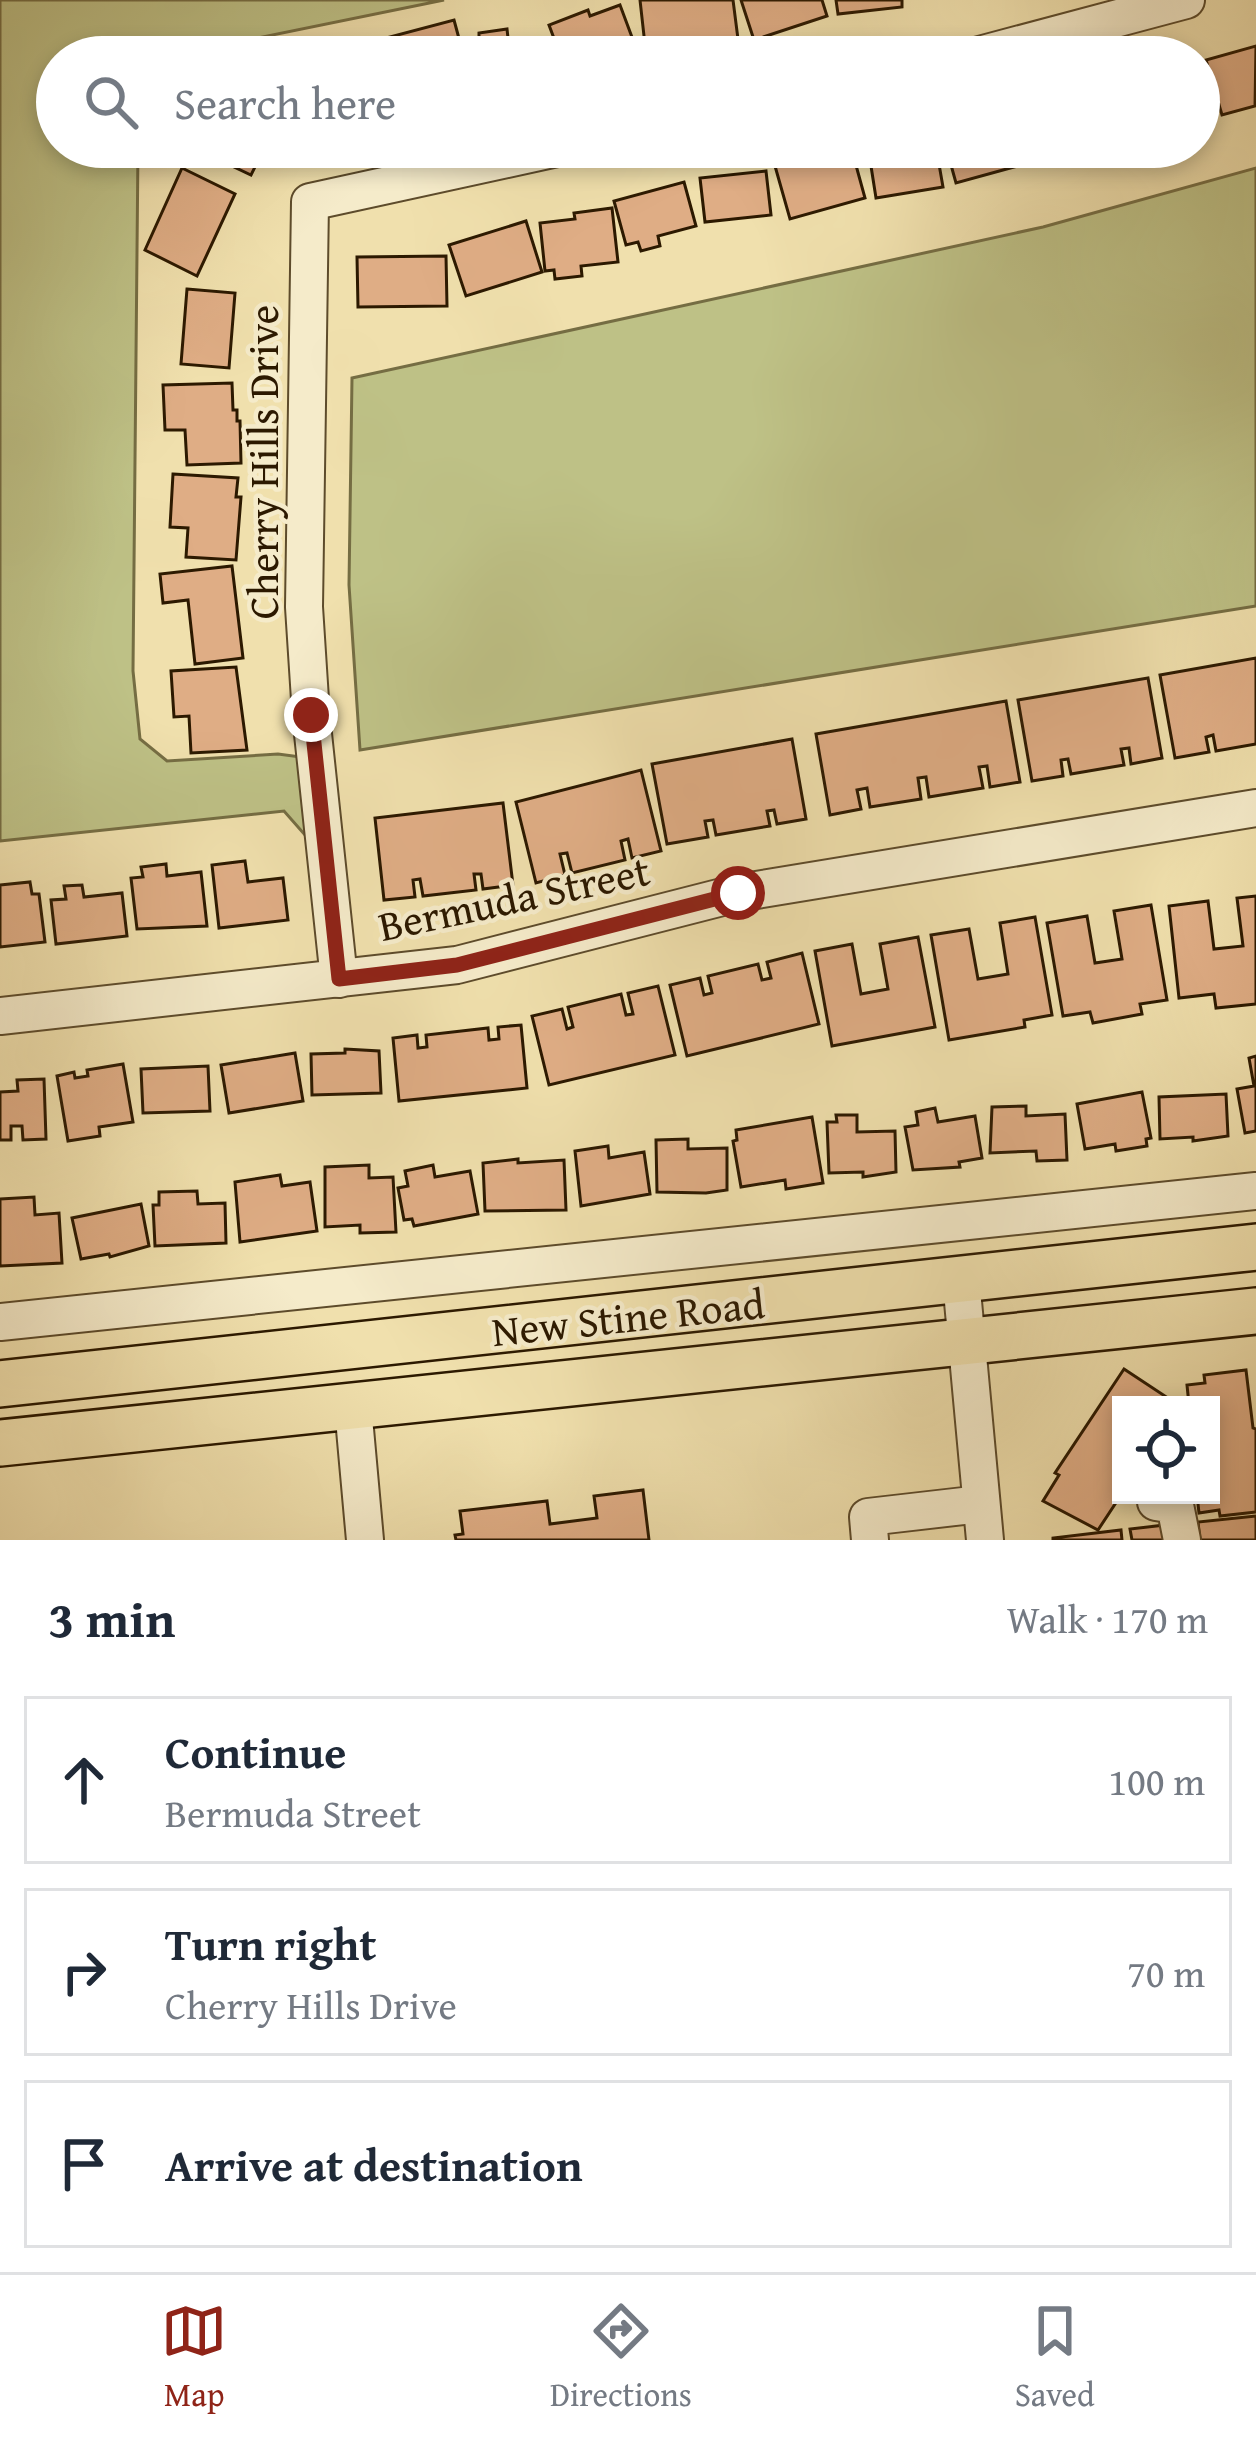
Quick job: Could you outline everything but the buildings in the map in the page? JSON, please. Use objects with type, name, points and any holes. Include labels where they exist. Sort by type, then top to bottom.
[{"type":"main road","name":"New Stine Road","points":[[0,1384],[1256,1247]]},
{"type":"main road","name":"New Stine Road","points":[[0,1443],[1256,1311]]},
{"type":"street","points":[[1051,36],[1186,0]]},
{"type":"street","name":"Cherry Hills Drive","points":[[339,979],[304,607],[310,202],[466,168]]},
{"type":"street","name":"Bermuda Street","points":[[0,1016],[457,965],[738,893],[1256,808]]},
{"type":"street","points":[[0,1322],[1256,1191]]},
{"type":"street","points":[[870,1540],[868,1517],[983,1522],[961,1280]]},
{"type":"street","points":[[353,1407],[365,1540]]},
{"type":"street","points":[[1169,1504],[1175,1505],[1182,1540]]},
{"type":"green space","points":[[0,0],[444,0],[268,36],[36,36],[36,168],[138,168],[133,671],[140,739],[167,761],[278,754],[316,759],[327,860],[284,811],[0,841]]},
{"type":"green space","points":[[1256,168],[1256,606],[360,750],[349,585],[352,378],[1043,227]]},
{"type":"route","points":[[311,715],[339,979],[457,965],[738,893]]}]
